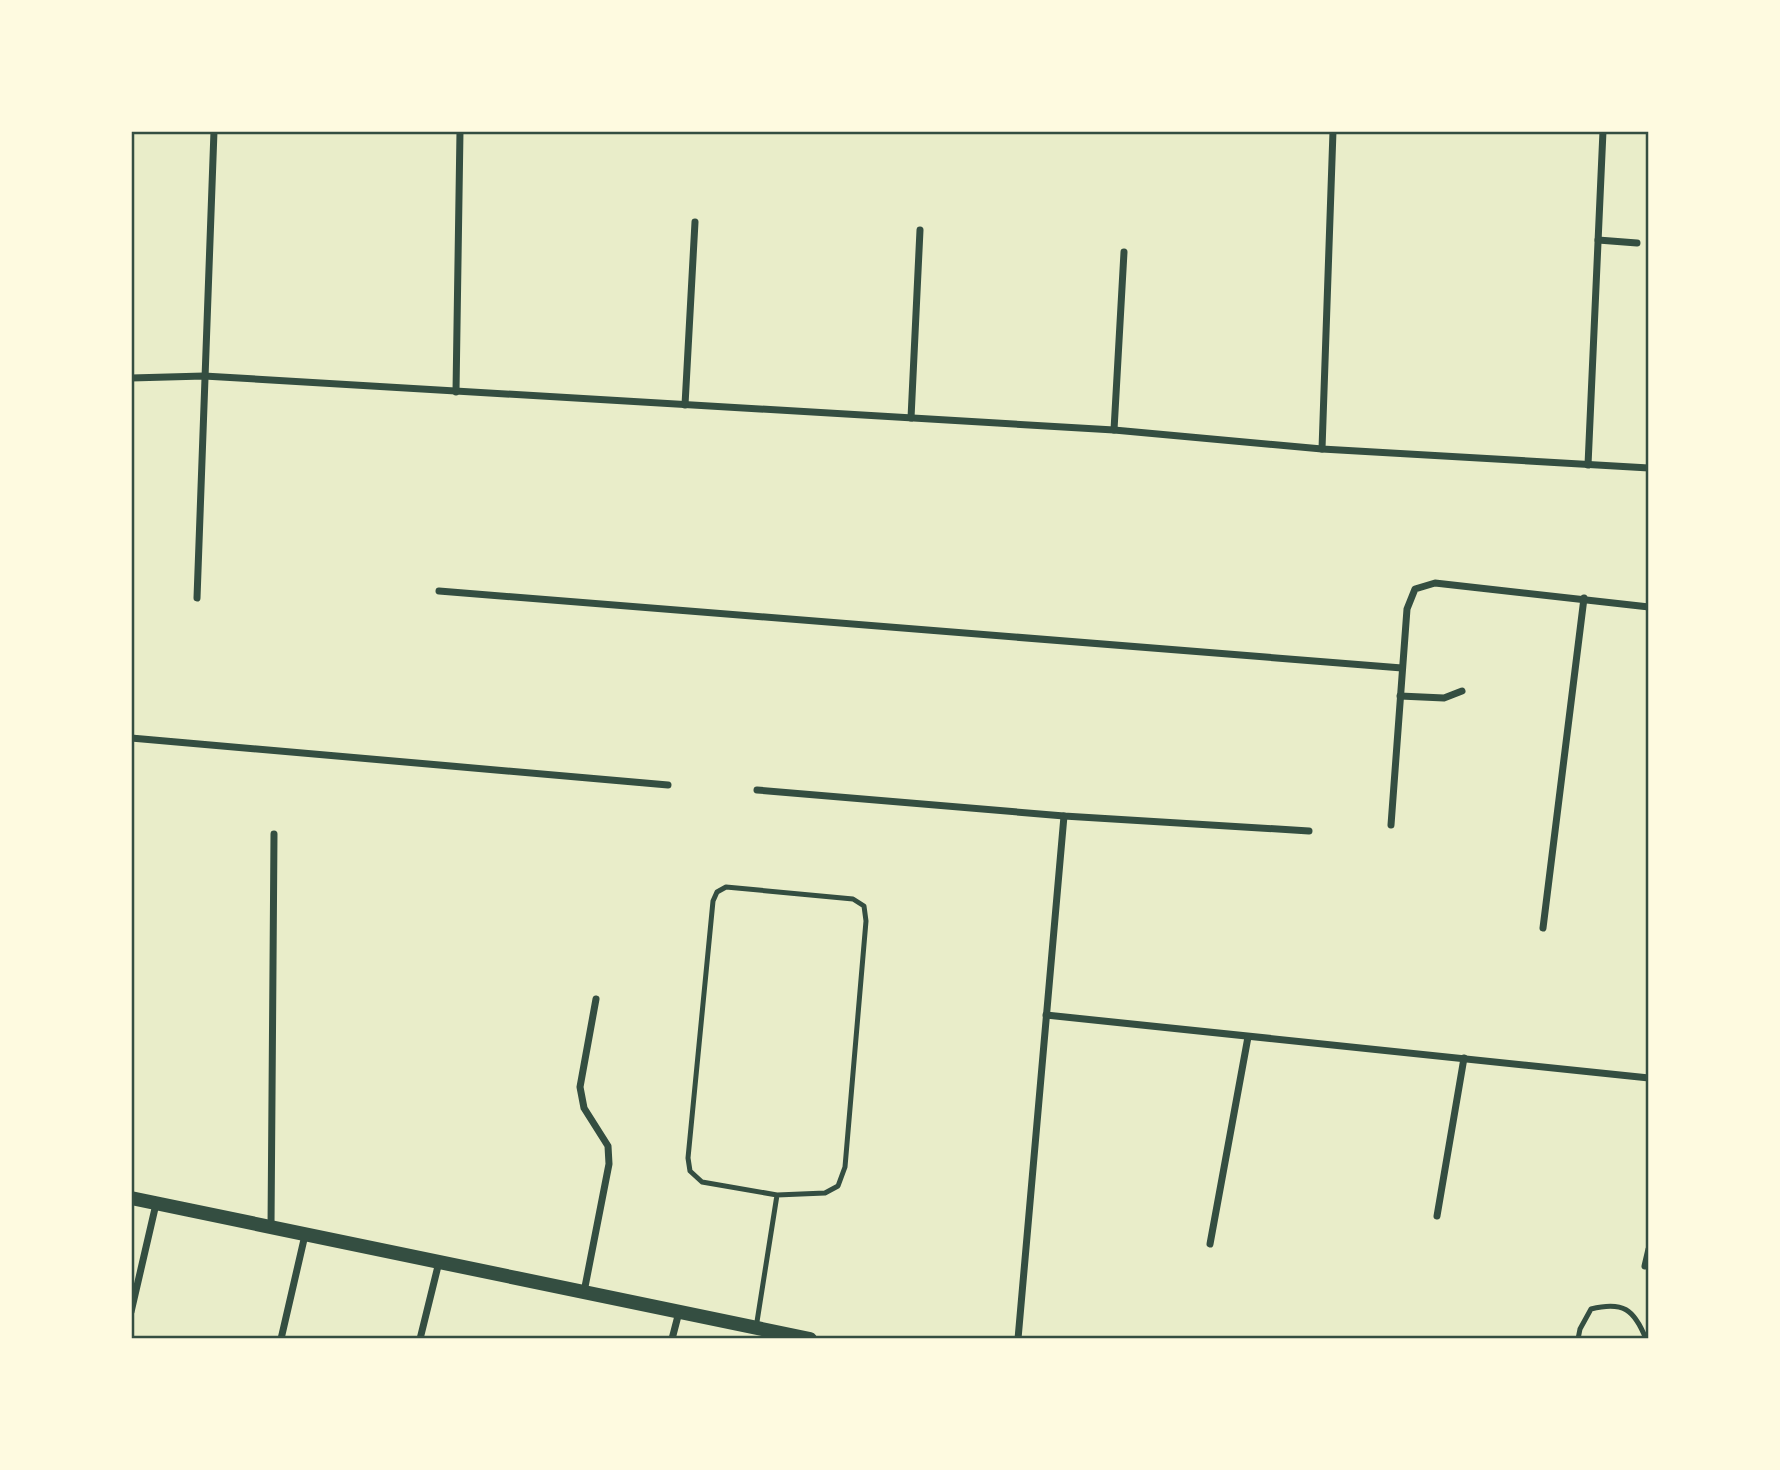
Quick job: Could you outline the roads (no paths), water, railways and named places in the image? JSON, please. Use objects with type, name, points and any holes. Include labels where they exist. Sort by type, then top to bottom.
[{"type":"main road","points":[[131,1198],[810,1339]]},
{"type":"street","points":[[197,598],[214,131]]},
{"type":"street","points":[[456,391],[460,131]]},
{"type":"street","points":[[1322,449],[1334,131]]},
{"type":"street","points":[[1588,465],[1603,131]]},
{"type":"street","points":[[685,405],[695,222]]},
{"type":"street","points":[[911,418],[920,230]]},
{"type":"street","points":[[1598,240],[1637,243]]},
{"type":"street","points":[[1114,430],[1124,251]]},
{"type":"street","points":[[131,378],[204,376],[1114,430],[1322,449],[1649,468]]},
{"type":"street","points":[[1391,825],[1407,609],[1415,589],[1435,583],[1649,607]]},
{"type":"street","points":[[439,592],[1402,668]]},
{"type":"street","points":[[1543,928],[1584,598]]},
{"type":"street","points":[[1400,696],[1444,698],[1462,691]]},
{"type":"street","points":[[131,738],[668,785]]},
{"type":"street","points":[[757,790],[1064,816],[1309,831]]},
{"type":"street","points":[[1018,1339],[1064,816]]},
{"type":"street","points":[[271,1227],[274,834]]},
{"type":"street","points":[[584,1292],[609,1164],[608,1146],[584,1108],[580,1087],[596,999]]},
{"type":"street","points":[[1046,1015],[1649,1078]]},
{"type":"street","points":[[1210,1244],[1248,1037]]},
{"type":"street","points":[[1437,1216],[1464,1058]]},
{"type":"street","points":[[131,1312],[156,1203]]},
{"type":"street","points":[[281,1339],[305,1234]]},
{"type":"street","points":[[1645,1266],[1649,1249]]},
{"type":"street","points":[[420,1339],[439,1262]]},
{"type":"street","points":[[672,1339],[680,1312]]},
{"type":"lane","points":[[726,887],[853,899],[864,906],[845,1167],[838,1186],[825,1194],[778,1195],[702,1182],[690,1171],[688,1158],[713,901],[717,892],[726,887]]},
{"type":"lane","points":[[756,1328],[778,1195]]},
{"type":"lane","points":[[1578,1339],[1580,1329],[1591,1309],[1610,1304],[1624,1307],[1639,1321],[1646,1339]]}]
